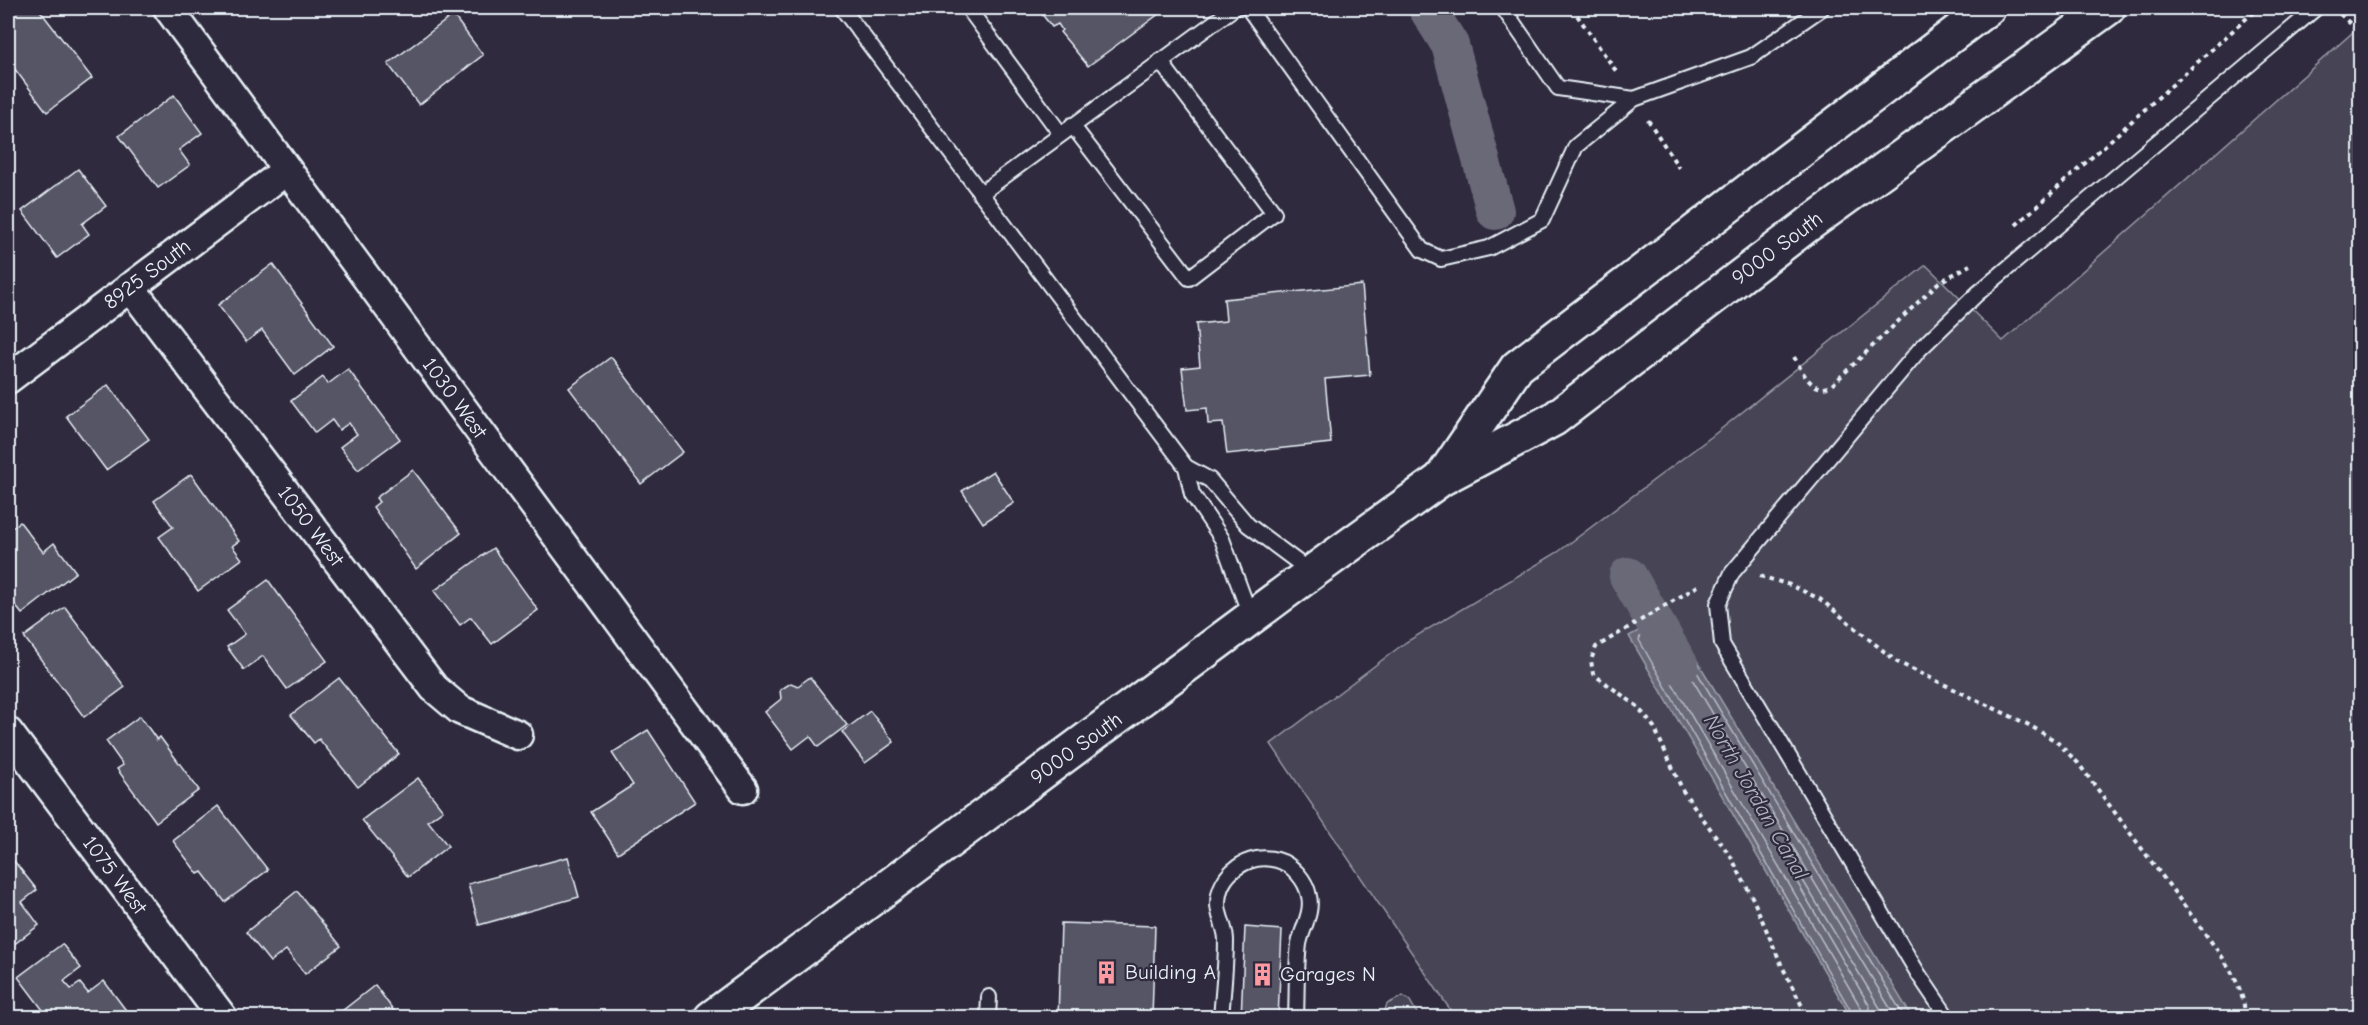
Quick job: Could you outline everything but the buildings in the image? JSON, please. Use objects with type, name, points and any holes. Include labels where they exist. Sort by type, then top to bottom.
[{"type":"main road","name":"9000 South","points":[[1441,479],[1517,367],[1988,8]]},
{"type":"main road","name":"9000 South","points":[[711,1017],[1441,479],[1554,419],[1837,203],[2108,8]]},
{"type":"street","name":"1030 West","points":[[168,8],[743,789]]},
{"type":"street","name":"8925 South","points":[[8,379],[287,170]]},
{"type":"street","name":"1050 West","points":[[130,287],[434,688],[460,710],[518,735]]},
{"type":"street","name":"1075 West","points":[[8,732],[223,1017]]},
{"type":"lane","points":[[842,8],[1186,467],[1192,494],[1222,539],[1252,619]]},
{"type":"lane","points":[[968,8],[1189,278],[1274,213],[1160,61]]},
{"type":"lane","points":[[980,194],[1234,8]]},
{"type":"lane","points":[[1248,8],[1422,250],[1441,259],[1489,248],[1542,220],[1576,146],[1634,99],[1751,57],[1822,8]]},
{"type":"lane","points":[[1503,8],[1558,88],[1634,99]]},
{"type":"lane","points":[[1948,1017],[1919,975],[1722,644],[1718,604],[1731,573],[1920,349],[1977,294],[2316,8]]},
{"type":"lane","points":[[1186,467],[1210,480],[1248,525],[1311,573]]},
{"type":"lane","points":[[1221,1017],[1226,938],[1218,905],[1221,888],[1230,873],[1246,860],[1265,856],[1284,862],[1301,877],[1309,896],[1308,920],[1300,941],[1296,1017]]},
{"type":"lane","points":[[988,997],[988,1017]]},
{"type":"path","points":[[2010,230],[2258,8]]},
{"type":"path","points":[[2332,8],[2355,28],[2361,30]]},
{"type":"path","points":[[1794,357],[1816,388],[1823,390],[1831,386],[1938,283],[1975,262]]},
{"type":"path","points":[[1808,1017],[1748,889],[1731,857],[1683,791],[1654,727],[1637,706],[1593,674],[1591,660],[1596,647],[1706,581],[1731,573],[1769,578],[1820,599],[1897,662],[1951,686],[2056,741],[2078,764],[2221,954],[2238,983],[2245,1007],[2245,1017]]},
{"type":"shaded area","points":[[2360,26],[2360,1017],[1455,1017],[1271,744],[1406,642],[1558,552],[1711,437],[1926,265],[2003,341]]},
{"type":"shaded area","points":[[1403,996],[1410,1001],[1419,1017],[1383,1017],[1387,1004]]},
{"type":"water","points":[[1669,614],[1912,1017],[1851,1017],[1629,636]]},
{"type":"waterway","name":"North Jordan Canal","points":[[1427,8],[1450,45],[1495,211]]},
{"type":"waterway","name":"North Jordan Canal","points":[[1628,576],[1680,666]]},
{"type":"place","name":"Building A","points":[[1107,972]]},
{"type":"place","name":"Garages N","points":[[1262,974]]}]
